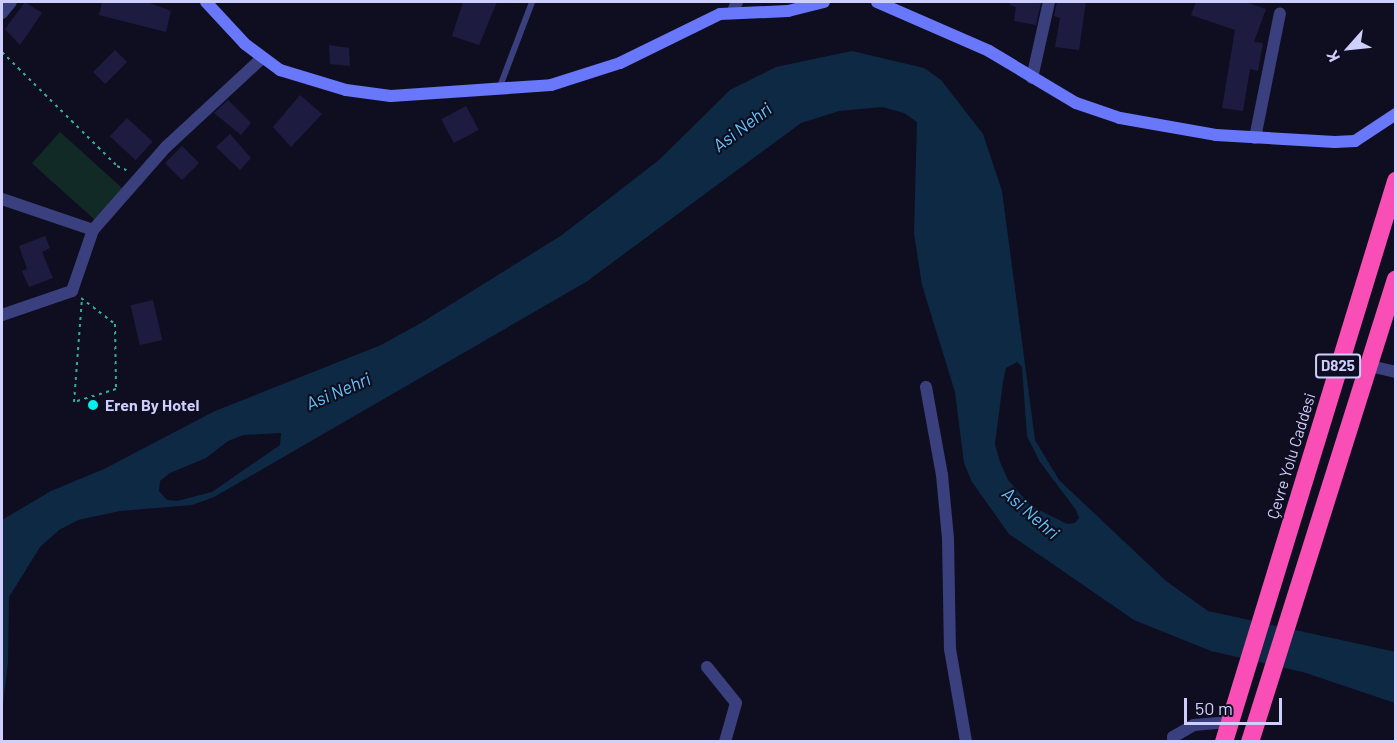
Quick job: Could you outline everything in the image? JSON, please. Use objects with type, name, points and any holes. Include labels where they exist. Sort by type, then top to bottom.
[{"type":"highway","name":"Çevre Yolu Caddesi","points":[[1224,741],[1237,688],[1296,507],[1395,182]]},
{"type":"highway","name":"D825","points":[[1250,741],[1370,366],[1395,279]]},
{"type":"street","points":[[2,13],[10,2]]},
{"type":"street","points":[[206,2],[262,58],[293,75],[369,93],[410,96],[542,86],[600,72],[735,6],[788,11],[824,2]]},
{"type":"street","points":[[877,2],[989,51],[1076,103],[1120,118],[1255,138],[1355,141],[1395,114]]},
{"type":"street","points":[[1032,78],[1049,2]]},
{"type":"street","points":[[1255,138],[1280,13]]},
{"type":"street","points":[[2,315],[77,295],[93,230],[139,177],[262,58]]},
{"type":"street","points":[[2,199],[93,230]]},
{"type":"street","points":[[1370,366],[1395,372]]},
{"type":"street","points":[[926,387],[942,475],[948,538],[950,649],[966,741]]},
{"type":"street","points":[[707,667],[736,703],[725,741]]},
{"type":"street","points":[[1173,741],[1173,737],[1194,726],[1230,722]]},
{"type":"lane","points":[[499,90],[532,2]]},
{"type":"path","points":[[2,52],[117,166],[139,177]]},
{"type":"path","points":[[77,295],[115,324],[116,388],[74,402],[77,295]]},
{"type":"green space","points":[[60,132],[123,189],[95,220],[32,163]]},
{"type":"water","name":"Asi Nehri","points":[[852,51],[924,68],[941,80],[983,134],[1002,191],[1035,440],[1059,480],[1166,581],[1208,611],[1396,652],[1395,703],[1303,672],[1211,651],[1134,620],[1009,534],[972,482],[964,463],[955,392],[922,285],[914,233],[917,122],[904,113],[882,107],[839,111],[801,123],[586,282],[214,497],[192,505],[120,511],[78,520],[59,530],[40,547],[9,597],[8,662],[2,713],[2,520],[51,491],[104,469],[215,411],[381,345],[421,323],[562,235],[659,160],[730,90],[776,67]],"holes":[[[1017,362],[1022,367],[1027,436],[1040,462],[1076,510],[1079,518],[1075,523],[1067,524],[1031,506],[1008,480],[1000,462],[995,444],[1003,382],[1006,368]],[[281,433],[280,445],[212,492],[177,501],[167,500],[159,491],[160,481],[170,473],[206,458],[228,441],[243,435]]]},
{"type":"building","points":[[25,2],[42,13],[20,45],[5,29]]},
{"type":"building","points":[[102,2],[147,2],[171,11],[166,32],[99,15]]},
{"type":"building","points":[[463,2],[497,2],[479,45],[452,36]]},
{"type":"building","points":[[1010,2],[1041,2],[1036,25],[1014,21],[1016,7],[1010,5]]},
{"type":"building","points":[[1057,2],[1086,2],[1079,50],[1055,47],[1060,18],[1054,16]]},
{"type":"building","points":[[1196,2],[1245,2],[1266,9],[1254,42],[1263,43],[1258,71],[1250,69],[1243,111],[1222,108],[1235,30],[1191,15]]},
{"type":"building","points":[[329,45],[349,48],[350,66],[330,64]]},
{"type":"building","points":[[115,50],[127,62],[105,84],[93,72]]},
{"type":"building","points":[[300,95],[322,114],[291,147],[273,127]]},
{"type":"building","points":[[228,100],[251,123],[241,135],[214,113]]},
{"type":"building","points":[[466,106],[479,130],[454,143],[441,119]]},
{"type":"building","points":[[127,118],[153,142],[136,160],[110,136]]},
{"type":"building","points":[[230,134],[251,158],[240,170],[216,147]]},
{"type":"building","points":[[182,146],[199,163],[182,180],[165,163]]},
{"type":"building","points":[[45,236],[50,248],[42,252],[53,278],[29,287],[22,271],[27,269],[19,246]]},
{"type":"building","points":[[153,300],[162,340],[140,345],[131,305]]},
{"type":"place","name":"Eren By Hotel","points":[[93,405]]}]
